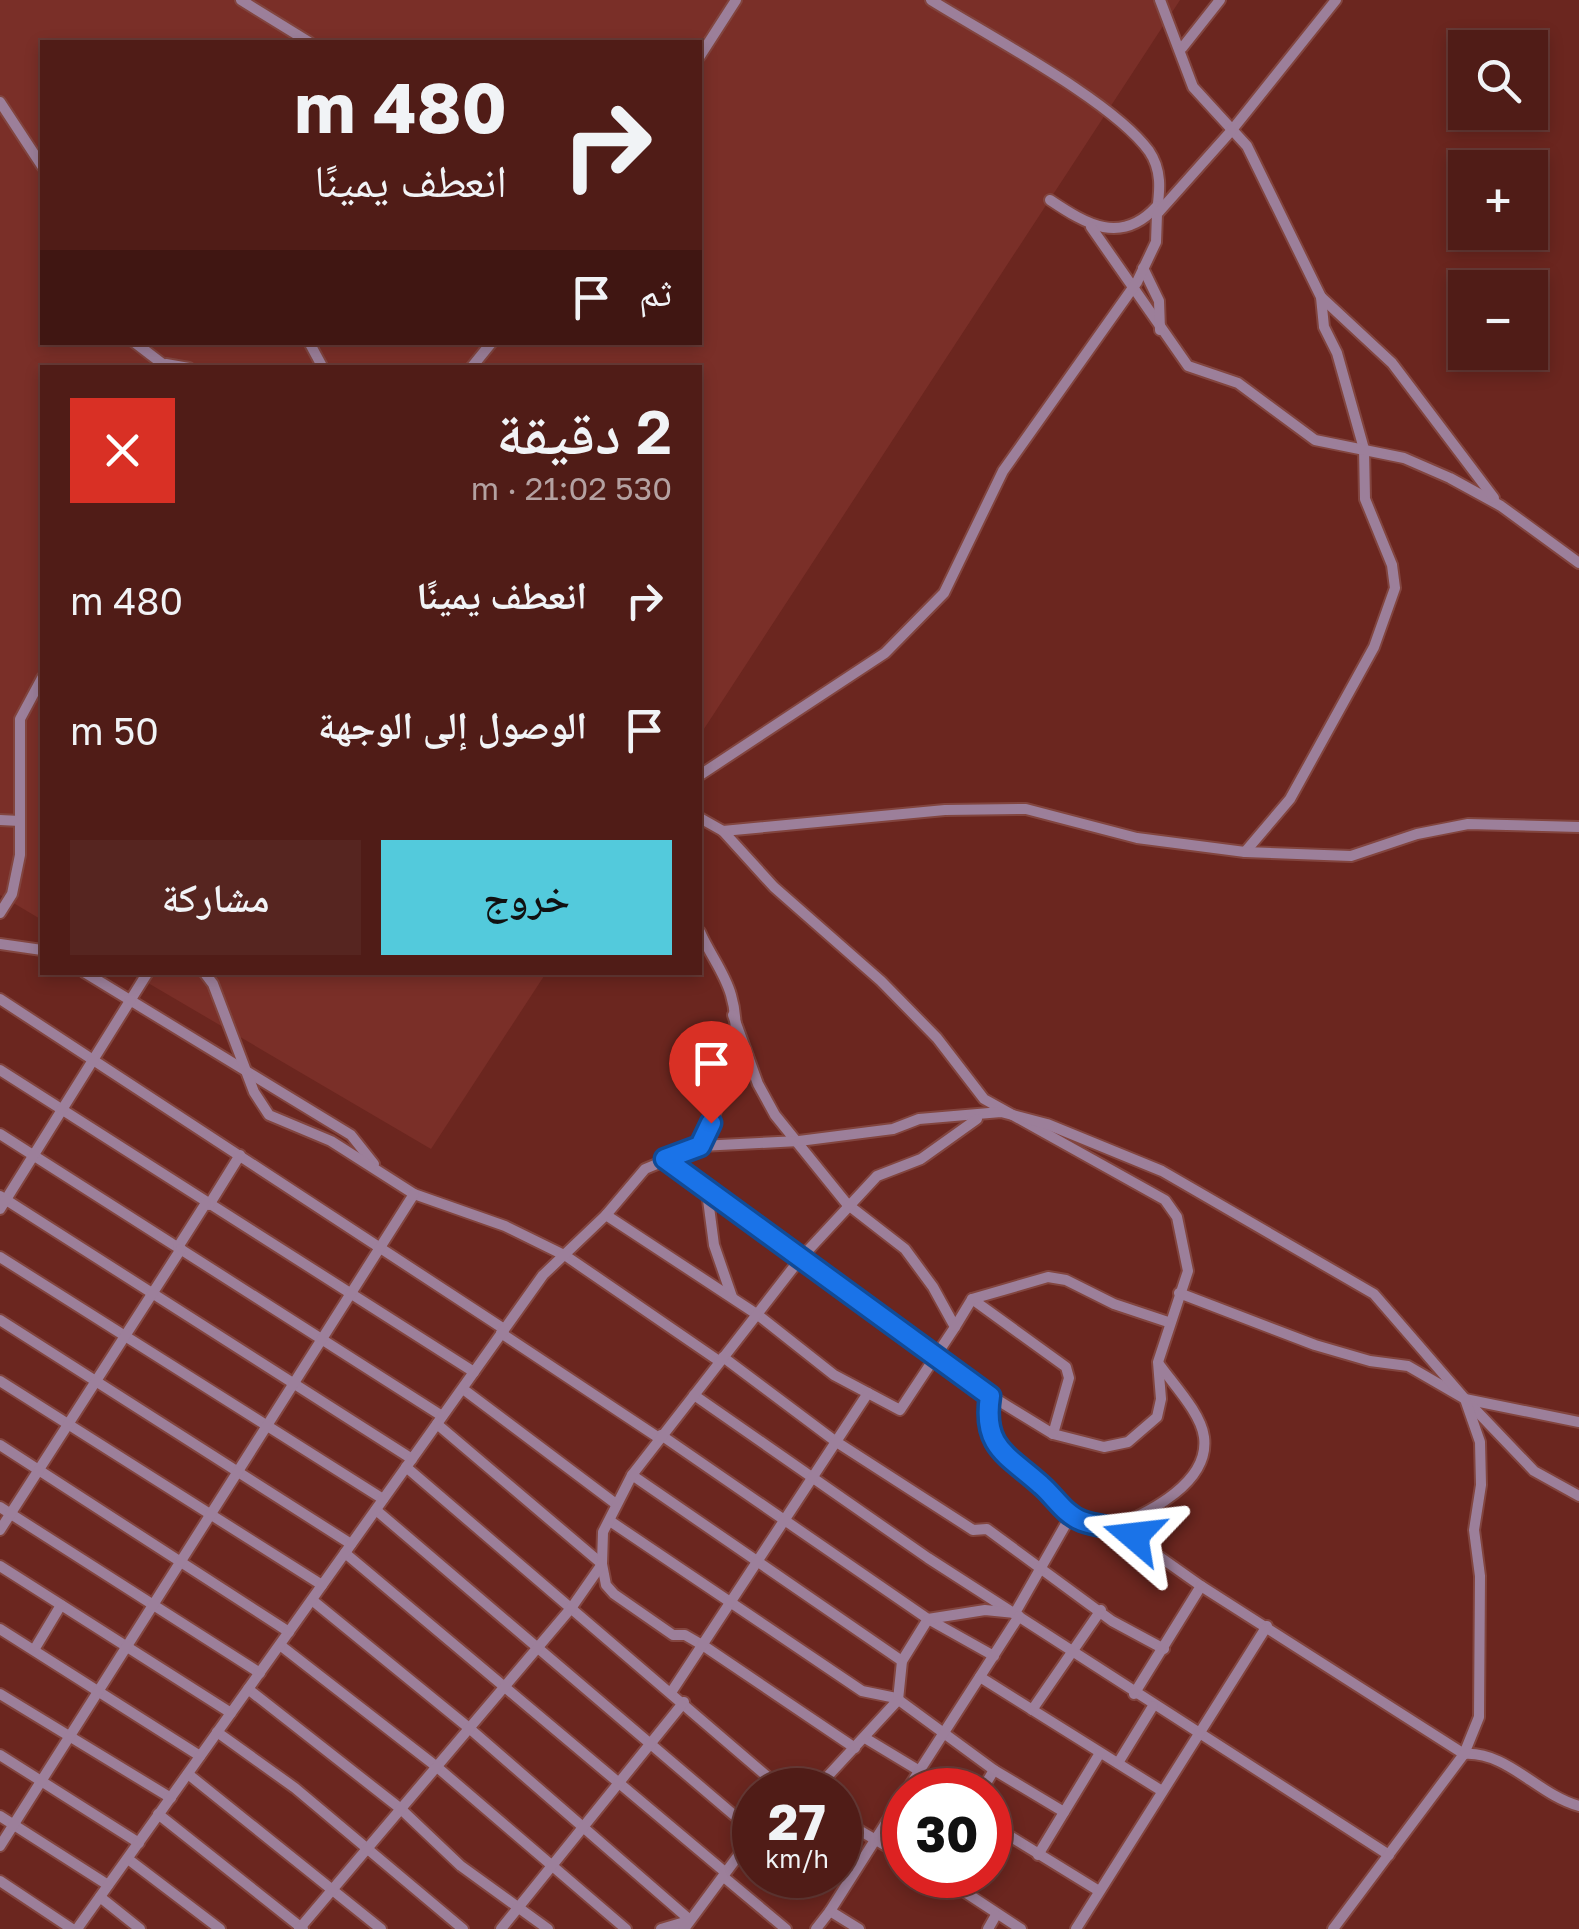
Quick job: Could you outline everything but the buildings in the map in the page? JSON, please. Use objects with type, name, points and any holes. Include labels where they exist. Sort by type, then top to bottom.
[{"type":"street","points":[[242,0],[306,40]]},
{"type":"street","points":[[702,53],[736,0]]},
{"type":"street","points":[[702,774],[885,653],[917,624],[954,577],[1004,471],[1132,289],[1156,242],[1161,182],[1150,152],[1109,112],[931,0]]},
{"type":"street","points":[[1160,0],[1194,86],[1248,146],[1321,297],[1324,327],[1364,449],[1365,499],[1392,564],[1396,588],[1388,617],[1290,799],[1245,852]]},
{"type":"street","points":[[1182,48],[1220,0]]},
{"type":"street","points":[[1091,227],[1128,226],[1157,209],[1232,130],[1336,0]]},
{"type":"street","points":[[0,102],[40,163]]},
{"type":"street","points":[[1050,200],[1091,227],[1188,366],[1238,383],[1315,440],[1404,458],[1501,506],[1579,563]]},
{"type":"street","points":[[1144,268],[1159,301],[1160,331]]},
{"type":"street","points":[[1321,297],[1392,363],[1501,506]]},
{"type":"street","points":[[138,345],[166,365]]},
{"type":"street","points":[[473,365],[489,345]]},
{"type":"street","points":[[0,914],[12,894],[20,821],[20,718],[40,682]]},
{"type":"street","points":[[723,830],[945,810],[1026,809],[1136,838],[1245,852],[1351,856],[1417,834],[1468,824],[1579,827]]},
{"type":"street","points":[[665,1159],[990,1396],[1053,1434],[1104,1446],[1128,1442],[1147,1430],[1156,1418],[1161,1399],[1158,1362],[1168,1322],[1188,1271],[1176,1217],[1164,1200],[984,1100],[937,1038],[881,980],[774,887],[723,830],[702,819]]},
{"type":"street","points":[[0,820],[20,821]]},
{"type":"street","points":[[700,1146],[731,1068],[733,1015],[732,996],[702,936]]},
{"type":"street","points":[[0,944],[40,950]]},
{"type":"street","points":[[89,975],[351,1135],[383,1174]]},
{"type":"street","points":[[146,975],[96,1060],[2,1201],[295,1386],[409,1463],[758,1768]]},
{"type":"street","points":[[209,976],[244,1067],[269,1115],[331,1141],[414,1194],[505,1226],[566,1256],[835,1440],[974,1530],[987,1529],[1102,1610],[1112,1622],[1164,1649]]},
{"type":"street","points":[[0,999],[381,1246],[928,1618],[994,1656]]},
{"type":"street","points":[[733,1015],[758,1084],[775,1115],[847,1204],[905,1249],[933,1286],[955,1327]]},
{"type":"street","points":[[0,1070],[474,1372]]},
{"type":"street","points":[[0,1881],[74,1929],[128,1859],[542,1275],[606,1215],[645,1169],[700,1146],[799,1140],[893,1128],[918,1119],[1001,1112],[1047,1124],[1162,1172],[1374,1294],[1465,1399],[1534,1470],[1579,1496]]},
{"type":"street","points":[[855,1748],[704,1646],[685,1635],[674,1635],[614,1594],[602,1564],[604,1532],[632,1475],[660,1436],[847,1204],[877,1176],[921,1159],[982,1116]]},
{"type":"street","points":[[0,1134],[322,1338],[440,1420],[602,1564]]},
{"type":"street","points":[[0,1530],[5,1511],[39,1470],[240,1155]]},
{"type":"street","points":[[707,1192],[714,1245],[733,1298]]},
{"type":"street","points":[[0,1846],[414,1194]]},
{"type":"street","points":[[606,1215],[758,1315],[802,1354],[900,1410],[938,1358],[972,1299],[1048,1277],[1066,1280],[1114,1304],[1168,1322]]},
{"type":"street","points":[[0,1258],[384,1499]]},
{"type":"street","points":[[1180,1293],[1315,1345],[1370,1362],[1408,1366],[1465,1399],[1579,1422]]},
{"type":"street","points":[[972,1299],[1066,1366],[1069,1378],[1053,1434]]},
{"type":"street","points":[[0,1320],[238,1471],[348,1548],[786,1929]]},
{"type":"street","points":[[1116,1526],[1165,1500],[1198,1465],[1204,1450],[1204,1434],[1197,1420],[1158,1362]]},
{"type":"street","points":[[0,1381],[322,1585]]},
{"type":"street","points":[[463,1389],[616,1504]]},
{"type":"street","points":[[672,1692],[868,1394]]},
{"type":"street","points":[[694,1396],[1134,1694],[1389,1855]]},
{"type":"street","points":[[990,1396],[987,1417],[1000,1455],[1039,1483],[1071,1515],[1084,1522],[1116,1526],[1201,1586],[1464,1754],[1484,1753],[1529,1782],[1579,1806]]},
{"type":"street","points":[[1333,1929],[1464,1754],[1479,1718],[1480,1576],[1474,1530],[1481,1485],[1480,1442],[1465,1399]]},
{"type":"street","points":[[0,1445],[289,1632]]},
{"type":"street","points":[[632,1475],[902,1661]]},
{"type":"street","points":[[376,1510],[732,1814]]},
{"type":"street","points":[[5,1511],[260,1673]]},
{"type":"street","points":[[919,1768],[994,1656],[1038,1566],[1071,1515]]},
{"type":"street","points":[[610,1521],[862,1691],[898,1700],[991,1768]]},
{"type":"street","points":[[158,1814],[301,1928],[364,1848],[572,1607],[602,1564]]},
{"type":"street","points":[[0,1566],[231,1713]]},
{"type":"street","points":[[1134,1694],[1201,1586]]},
{"type":"street","points":[[312,1600],[583,1826],[687,1925]]},
{"type":"street","points":[[34,1650],[61,1605]]},
{"type":"street","points":[[928,1618],[985,1610],[1017,1615]]},
{"type":"street","points":[[1032,1710],[1102,1610]]},
{"type":"street","points":[[836,1768],[898,1700],[902,1661],[928,1618]]},
{"type":"street","points":[[1076,1929],[1267,1626]]},
{"type":"street","points":[[0,1629],[200,1756]]},
{"type":"street","points":[[280,1645],[436,1767],[626,1929]]},
{"type":"street","points":[[980,1678],[1162,1792]]},
{"type":"street","points":[[248,1689],[401,1809],[461,1866],[520,1905],[548,1929]]},
{"type":"street","points":[[0,1694],[171,1798]]},
{"type":"street","points":[[500,1929],[684,1702]]},
{"type":"street","points":[[1118,1763],[1153,1706]]},
{"type":"street","points":[[217,1732],[295,1788],[464,1929]]},
{"type":"street","points":[[865,1738],[915,1768]]},
{"type":"street","points":[[1038,1855],[1100,1753]]},
{"type":"street","points":[[0,1755],[138,1843]]},
{"type":"street","points":[[188,1774],[381,1929]]},
{"type":"street","points":[[1012,1781],[1064,1812]]},
{"type":"street","points":[[0,1816],[108,1885]]},
{"type":"street","points":[[816,1929],[882,1832]]},
{"type":"street","points":[[862,1833],[882,1845]]},
{"type":"street","points":[[1012,1838],[1099,1892]]},
{"type":"street","points":[[128,1859],[220,1929]]},
{"type":"street","points":[[661,1929],[687,1925],[732,1865]]},
{"type":"street","points":[[100,1897],[140,1929]]},
{"type":"street","points":[[972,1898],[1021,1929]]},
{"type":"street","points":[[830,1910],[859,1929]]},
{"type":"street","points":[[988,1929],[996,1915]]},
{"type":"shaded area","points":[[0,0],[1180,0],[702,732],[702,365],[40,365],[40,919],[0,895]]},
{"type":"shaded area","points":[[134,975],[545,975],[431,1149]]},
{"type":"route","points":[[711,1123],[700,1146],[665,1159],[990,1396],[987,1417],[1000,1455],[1039,1483],[1071,1515],[1084,1522],[1116,1526],[1134,1536]]}]
